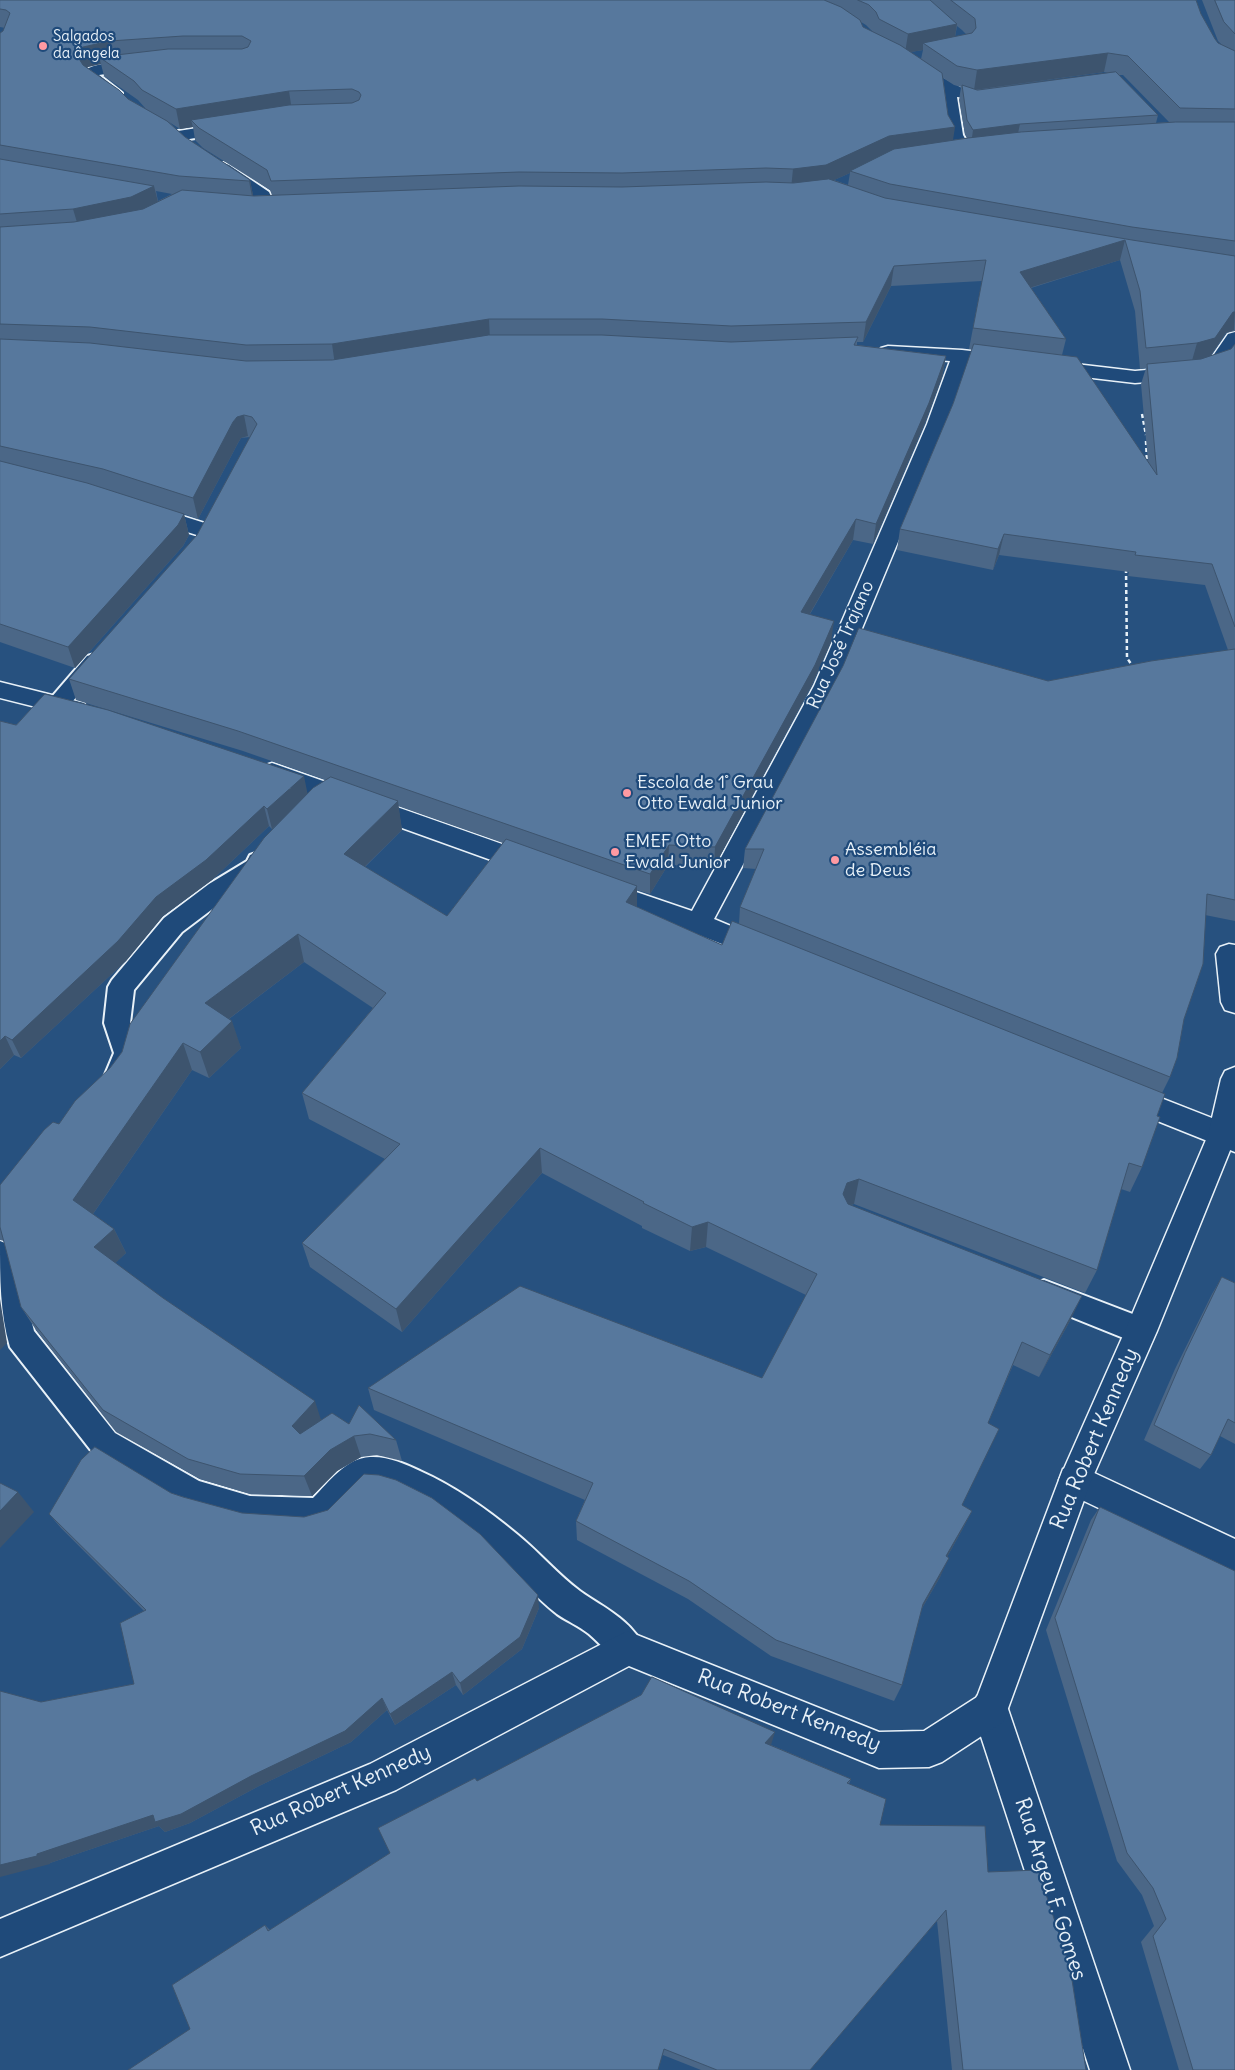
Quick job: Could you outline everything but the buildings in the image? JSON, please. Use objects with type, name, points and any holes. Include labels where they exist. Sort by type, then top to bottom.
[{"type":"street","points":[[944,154],[982,149]]},
{"type":"street","points":[[239,207],[277,208]]},
{"type":"street","points":[[870,351],[962,356],[1135,377],[1194,372],[1217,364],[1235,338]]},
{"type":"street","name":"Rua José Trajano","points":[[698,924],[826,686],[937,424],[962,356]]},
{"type":"street","points":[[129,506],[208,522]]},
{"type":"street","points":[[0,690],[95,715]]},
{"type":"street","points":[[249,764],[549,871]]},
{"type":"street","points":[[577,881],[698,924],[781,957]]},
{"type":"street","points":[[1235,955],[1229,954],[1235,1002]]},
{"type":"street","name":"Rua Robert Kennedy","points":[[0,1938],[383,1777],[628,1648],[880,1750],[929,1749],[990,1709],[1075,1480],[1228,1137],[1235,1079]]},
{"type":"street","points":[[1102,1086],[1228,1137]]},
{"type":"street","points":[[1075,1480],[1235,1556]]},
{"type":"street","name":"Rua Argeu F. Gomes","points":[[990,1709],[1110,2070]]},
{"type":"lane","points":[[927,56],[903,60],[948,90],[974,97],[1009,92]]},
{"type":"lane","points":[[123,100],[94,80],[90,73],[97,70],[153,64]]},
{"type":"lane","points":[[948,90],[955,135],[964,151]]},
{"type":"lane","points":[[190,147],[172,134],[241,126]]},
{"type":"lane","points":[[210,160],[263,196],[265,200],[258,209]]},
{"type":"lane","points":[[194,550],[208,522]]},
{"type":"lane","points":[[58,704],[110,645]]},
{"type":"lane","points":[[310,810],[334,794]]},
{"type":"lane","points":[[105,1092],[122,1070],[127,1053],[117,1023],[121,987],[172,925],[218,891],[256,867],[261,858],[274,845]]},
{"type":"lane","points":[[0,1254],[21,1337],[104,1442],[192,1495],[250,1512],[310,1514],[321,1512],[361,1473],[372,1472],[396,1476],[430,1491],[461,1510],[507,1546],[568,1602],[600,1622],[628,1648]]},
{"type":"lane","points":[[1020,1283],[1141,1331]]},
{"type":"path","points":[[1135,377],[1146,436],[1146,470]]},
{"type":"path","points":[[1126,561],[1127,658],[1138,674]]},
{"type":"place","name":"Salgados da ângela","points":[[43,46]]},
{"type":"place","name":"Escola de 1˚ Grau Otto Ewald Junior","points":[[627,793]]},
{"type":"place","name":"EMEF Otto Ewald Junior","points":[[615,852]]},
{"type":"place","name":"Assembléia de Deus","points":[[835,860]]}]
